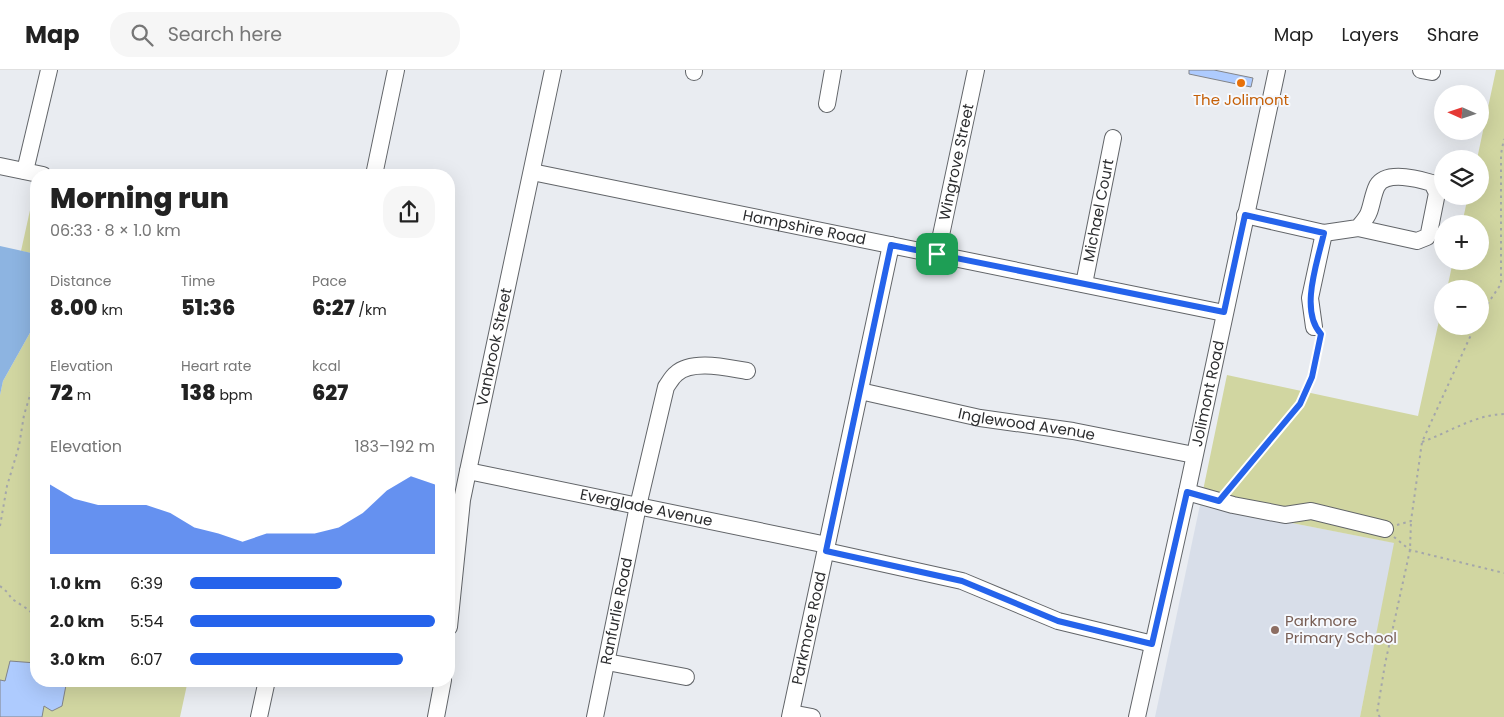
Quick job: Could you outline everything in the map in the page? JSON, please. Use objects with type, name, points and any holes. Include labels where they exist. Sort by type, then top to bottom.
[{"type":"street","points":[[25,171],[49,70]]},
{"type":"street","points":[[375,169],[396,70]]},
{"type":"street","name":"Vanbrook Street","points":[[455,568],[462,500],[553,70]]},
{"type":"street","points":[[826,104],[833,70]]},
{"type":"street","name":"Wingrove Street","points":[[937,254],[976,70]]},
{"type":"street","name":"Jolimont Road","points":[[1137,717],[1277,70]]},
{"type":"street","name":"Michael Court","points":[[1084,284],[1113,138]]},
{"type":"street","points":[[0,166],[30,172]]},
{"type":"street","name":"Hampshire Road","points":[[532,172],[1224,312]]},
{"type":"street","points":[[1245,215],[1324,233],[1358,228],[1417,241],[1427,237],[1429,234],[1437,193],[1432,183],[1414,177],[1390,178],[1380,181],[1376,187],[1368,214],[1358,228]]},
{"type":"street","points":[[1314,327],[1310,298],[1324,233]]},
{"type":"street","name":"Parkmore Road","points":[[790,715],[891,245]]},
{"type":"street","name":"Ranfurlie Road","points":[[595,717],[638,506],[666,387],[676,373],[688,367],[712,366],[747,371]]},
{"type":"street","name":"Inglewood Avenue","points":[[860,392],[980,418],[1073,431],[1194,455]]},
{"type":"street","name":"Everglade Avenue","points":[[468,471],[638,506],[962,581],[1058,621],[1152,644]]},
{"type":"street","points":[[1187,492],[1285,515],[1311,511],[1385,529]]},
{"type":"street","points":[[607,662],[686,677]]},
{"type":"street","points":[[259,717],[265,687]]},
{"type":"street","points":[[436,717],[442,687]]},
{"type":"street","points":[[790,715],[812,717]]},
{"type":"path","points":[[1489,302],[1501,284],[1501,154],[1504,139]]},
{"type":"path","points":[[1219,501],[1300,404],[1312,377],[1321,334],[1314,327]]},
{"type":"path","points":[[1380,717],[1377,713],[1385,664],[1410,550],[1411,520],[1422,442],[1471,335]]},
{"type":"path","points":[[0,526],[7,486],[19,446],[24,415],[30,395]]},
{"type":"path","points":[[1422,442],[1489,414],[1504,414]]},
{"type":"path","points":[[1385,529],[1411,520]]},
{"type":"path","points":[[1385,529],[1410,550],[1504,573]]},
{"type":"path","points":[[0,586],[12,599],[30,611]]},
{"type":"shaded area","name":"Parkmore Primary School","points":[[1200,505],[1395,543],[1360,717],[1155,717]]},
{"type":"green space","points":[[1496,70],[1504,70],[1504,717],[1360,717],[1394,543],[1200,505],[1227,375],[1418,416],[1436,335],[1489,335],[1489,280],[1449,280],[1451,270],[1489,270],[1489,215],[1464,215],[1466,205],[1489,205],[1489,150],[1479,150],[1481,140],[1489,140],[1489,103]]},
{"type":"green space","points":[[30,210],[30,253],[21,251]]},
{"type":"green space","points":[[30,333],[30,687],[186,687],[180,717],[0,717],[0,395],[3,381]]},
{"type":"water","points":[[0,246],[30,253],[30,333],[3,381],[0,395]]},
{"type":"building","name":"The Jolimont","points":[[1189,70],[1214,70],[1253,78],[1251,87],[1189,74]]},
{"type":"building","points":[[10,661],[30,663],[30,687],[66,687],[62,706],[52,711],[44,706],[42,717],[0,717],[0,680],[5,681]]},
{"type":"place","name":"The Jolimont","points":[[1241,83]]},
{"type":"place","name":"Parkmore Primary School","points":[[1275,630]]},
{"type":"route","points":[[1245,215],[1324,233],[1310,298],[1314,327],[1321,334],[1312,377],[1300,404],[1219,501],[1187,492],[1152,644],[1058,621],[962,581],[826,551],[891,245],[937,254],[1224,312],[1245,215]]}]
